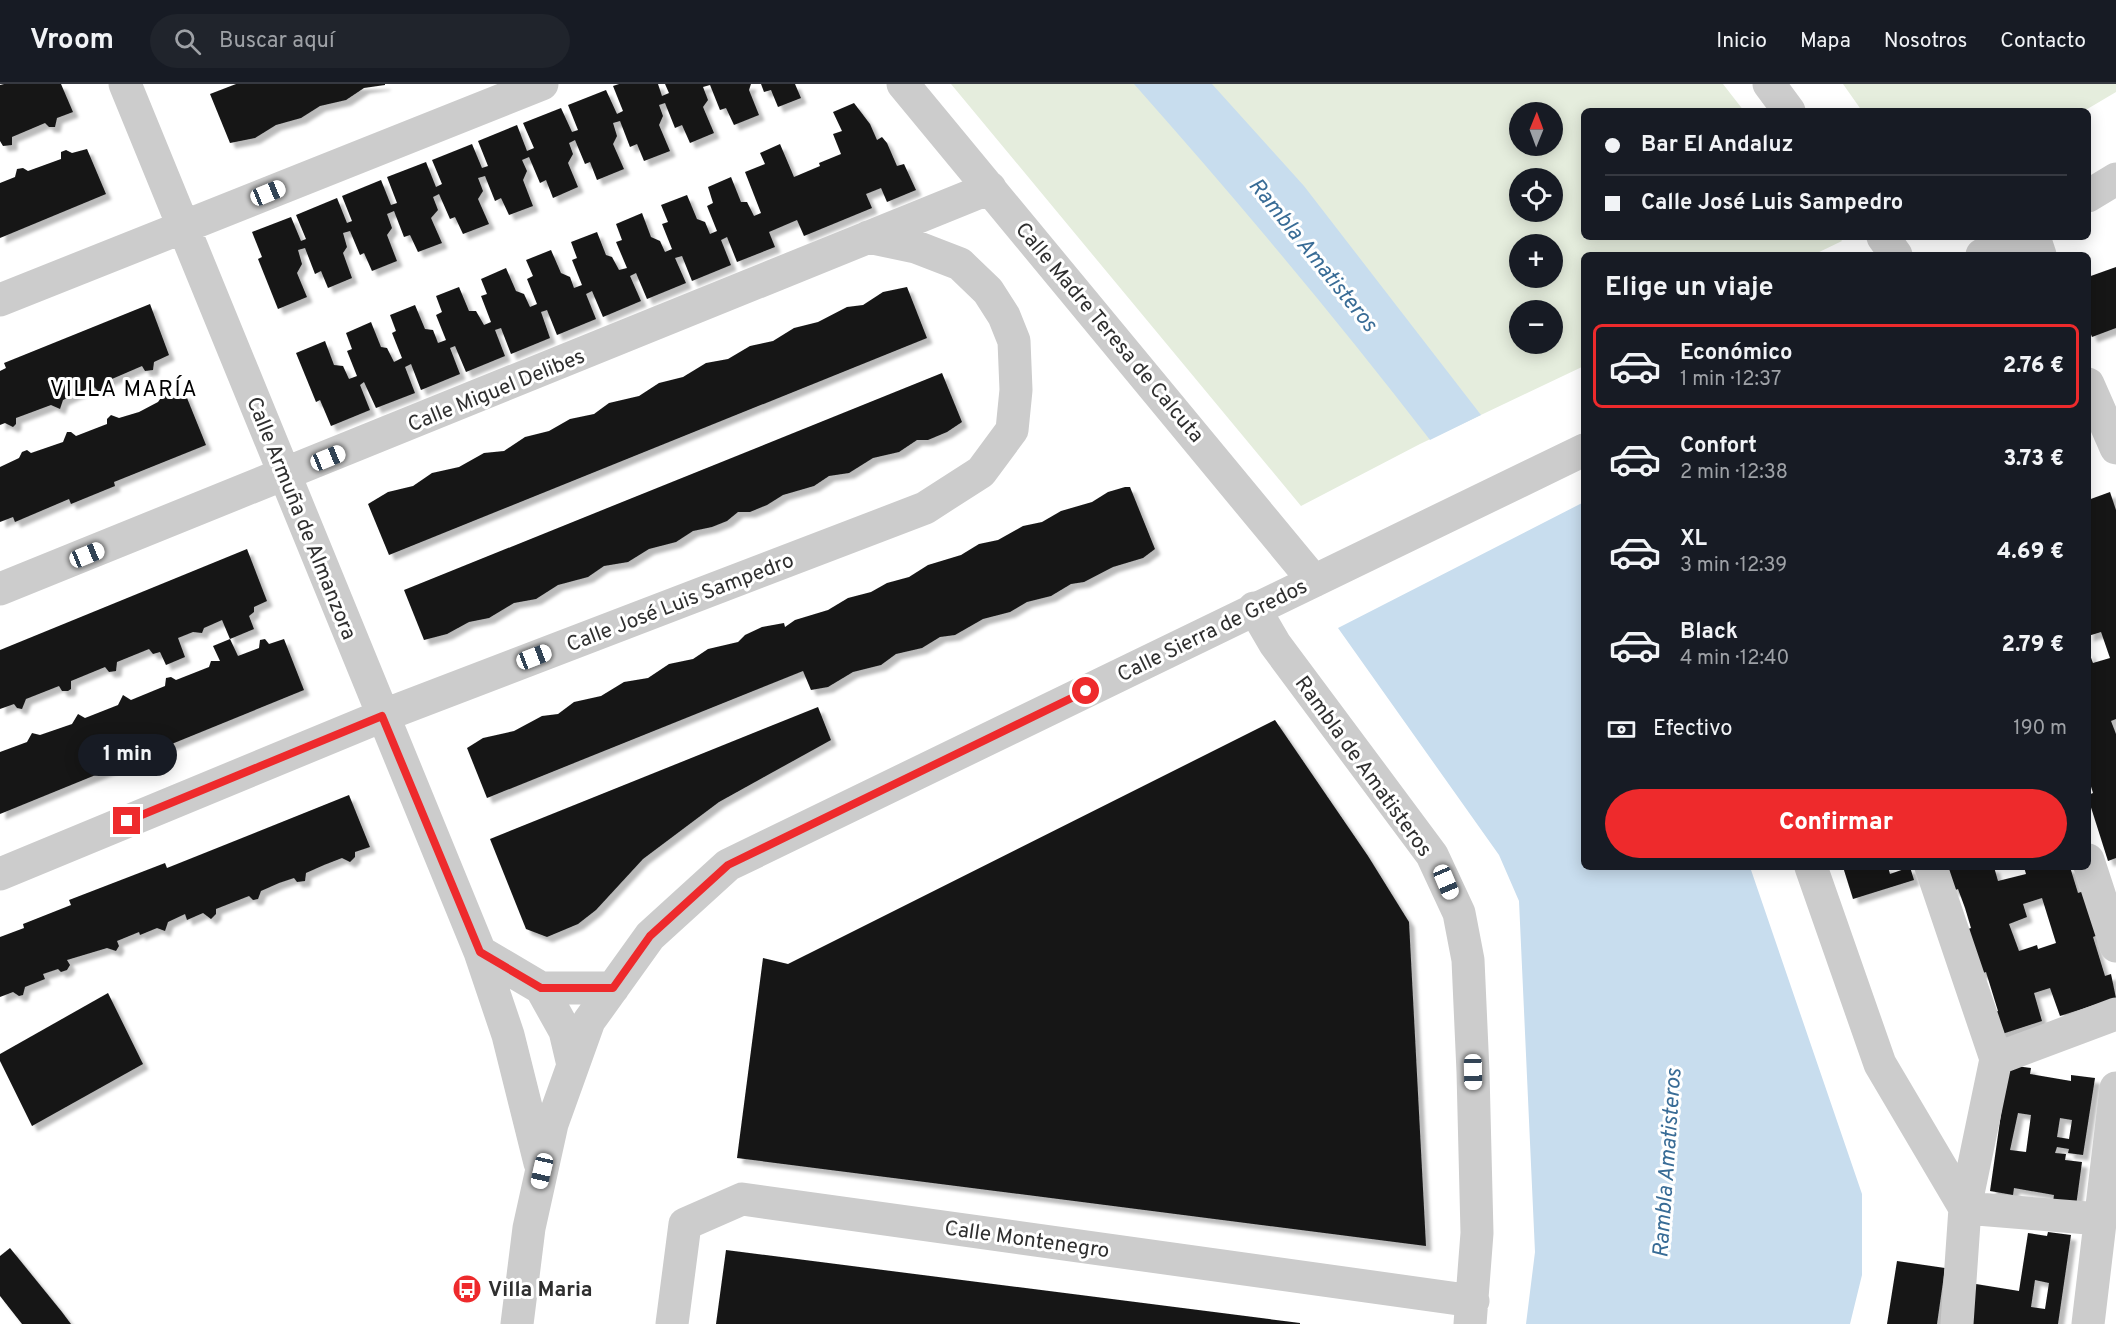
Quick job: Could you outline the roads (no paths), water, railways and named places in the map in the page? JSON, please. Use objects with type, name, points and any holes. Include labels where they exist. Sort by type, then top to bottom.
[{"type":"street","name":"Calle Armuña de Almanzora","points":[[125,84],[480,952],[508,1035],[542,1171]]},
{"type":"street","points":[[0,300],[542,84]]},
{"type":"street","name":"Calle Madre Teresa de Calcuta","points":[[903,84],[1314,581]]},
{"type":"street","points":[[1769,84],[1787,108]]},
{"type":"street","points":[[2091,194],[2116,179]]},
{"type":"street","name":"Calle Miguel Delibes","points":[[0,590],[990,188]]},
{"type":"street","name":"Calle José Luis Sampedro","points":[[0,874],[382,716],[925,508],[981,472],[1012,430],[1016,390],[1014,341],[1004,316],[988,291],[960,264],[916,247],[868,237]]},
{"type":"street","points":[[1988,252],[2011,240]]},
{"type":"street","points":[[2091,391],[2116,448]]},
{"type":"street","name":"Calle Sierra de Gredos","points":[[517,1324],[529,1228],[552,1124],[589,1021],[650,936],[728,865],[1254,608],[1581,454]]},
{"type":"street","name":"Rambla de Amatisteros","points":[[1254,608],[1281,652],[1432,855],[1459,912],[1468,960],[1473,1072],[1477,1233],[1472,1312]]},
{"type":"street","points":[[2091,869],[2116,946]]},
{"type":"street","points":[[1812,870],[1881,1064],[1965,1208]]},
{"type":"street","points":[[1932,870],[1996,1059],[1965,1208],[1957,1324]]},
{"type":"street","points":[[480,952],[541,988],[565,1031],[573,1065]]},
{"type":"street","points":[[541,988],[613,988]]},
{"type":"street","points":[[1996,1059],[2116,1014]]},
{"type":"street","points":[[2088,1324],[2116,1088]]},
{"type":"street","name":"Calle Montenegro","points":[[672,1324],[685,1224],[742,1199],[1472,1312]]},
{"type":"street","points":[[1965,1208],[2100,1218]]},
{"type":"water","name":"Rambla Amatisteros","points":[[1134,84],[1212,84],[1304,186],[1481,415],[1430,440],[1285,259]]},
{"type":"water","name":"Rambla Amatisteros","points":[[1581,504],[1581,870],[1751,870],[1862,1194],[1862,1275],[1850,1324],[1526,1324],[1535,1252],[1519,901],[1499,855],[1338,628]]},
{"type":"place","name":"Villa Maria","points":[[467,1289]]},
{"type":"district","name":"VILLA MARÍA","points":[[124,388]]}]
